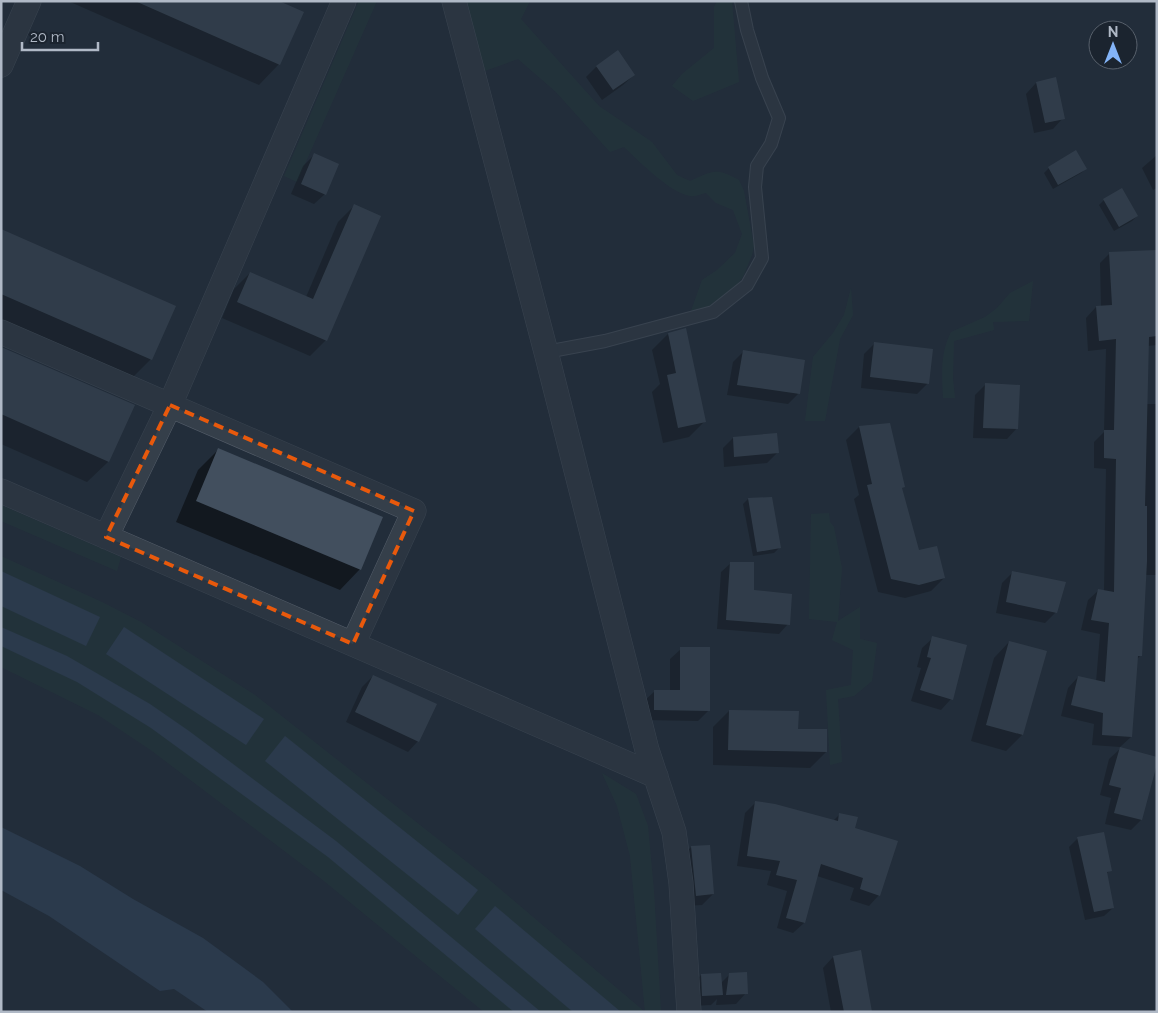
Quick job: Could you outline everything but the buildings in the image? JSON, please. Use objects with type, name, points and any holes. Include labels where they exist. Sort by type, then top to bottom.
[{"type":"street","points":[[1,65],[29,1]]},
{"type":"street","points":[[106,537],[170,405],[344,1]]},
{"type":"street","points":[[454,1],[546,352],[644,741],[674,832],[681,883],[689,1012]]},
{"type":"street","points":[[1,332],[414,511],[353,644]]},
{"type":"street","points":[[1,491],[656,776]]},
{"type":"lane","points":[[546,352],[605,341],[714,312],[747,285],[762,258],[755,187],[757,166],[772,144],[779,118],[762,78],[747,30],[742,1]]},
{"type":"highlighted area","points":[[170,405],[414,511],[353,644],[106,537]]},
{"type":"green space","points":[[359,1],[377,1],[297,182],[284,176]]},
{"type":"green space","points":[[466,1],[530,1],[521,19],[599,106],[652,142],[677,175],[690,181],[709,173],[719,172],[739,180],[744,191],[754,246],[743,277],[731,293],[704,309],[691,311],[702,280],[717,270],[735,253],[742,234],[733,210],[716,203],[706,193],[690,196],[673,189],[655,176],[624,147],[610,152],[556,92],[518,59],[482,72]]},
{"type":"green space","points":[[717,1],[732,1],[739,82],[693,101],[672,86],[682,74],[714,48],[714,7]]},
{"type":"green space","points":[[1033,281],[1029,321],[993,322],[994,330],[954,341],[953,379],[955,398],[943,398],[943,356],[951,332],[985,317],[997,308],[1010,293]]},
{"type":"green space","points":[[851,288],[853,315],[840,339],[825,421],[805,421],[813,357],[833,333],[844,315]]},
{"type":"green space","points":[[1,505],[121,557],[117,571],[1,521]]},
{"type":"green space","points":[[829,513],[830,522],[834,527],[842,568],[838,621],[860,607],[860,639],[877,643],[872,681],[854,696],[838,699],[842,762],[830,765],[826,690],[851,685],[853,650],[832,640],[837,622],[809,619],[811,514]]},
{"type":"green space","points":[[1,556],[141,622],[255,695],[486,877],[645,1012],[484,1012],[324,881],[152,751],[98,715],[1,667]]},
{"type":"green space","points":[[602,773],[636,794],[648,826],[661,1012],[645,1012],[630,856],[617,806]]},
{"type":"water","points":[[1,571],[100,617],[86,646],[1,606]]},
{"type":"water","points":[[1,627],[67,656],[150,704],[189,731],[336,841],[541,1012],[514,1012],[328,857],[151,728],[77,682],[1,646]]},
{"type":"water","points":[[124,627],[264,719],[246,745],[106,654]]},
{"type":"water","points":[[285,736],[478,890],[458,915],[265,761]]},
{"type":"water","points":[[1,827],[80,866],[133,899],[203,938],[263,982],[293,1012],[208,1012],[174,989],[160,991],[49,916],[1,890]]},
{"type":"water","points":[[495,906],[621,1012],[573,1012],[475,929]]}]
